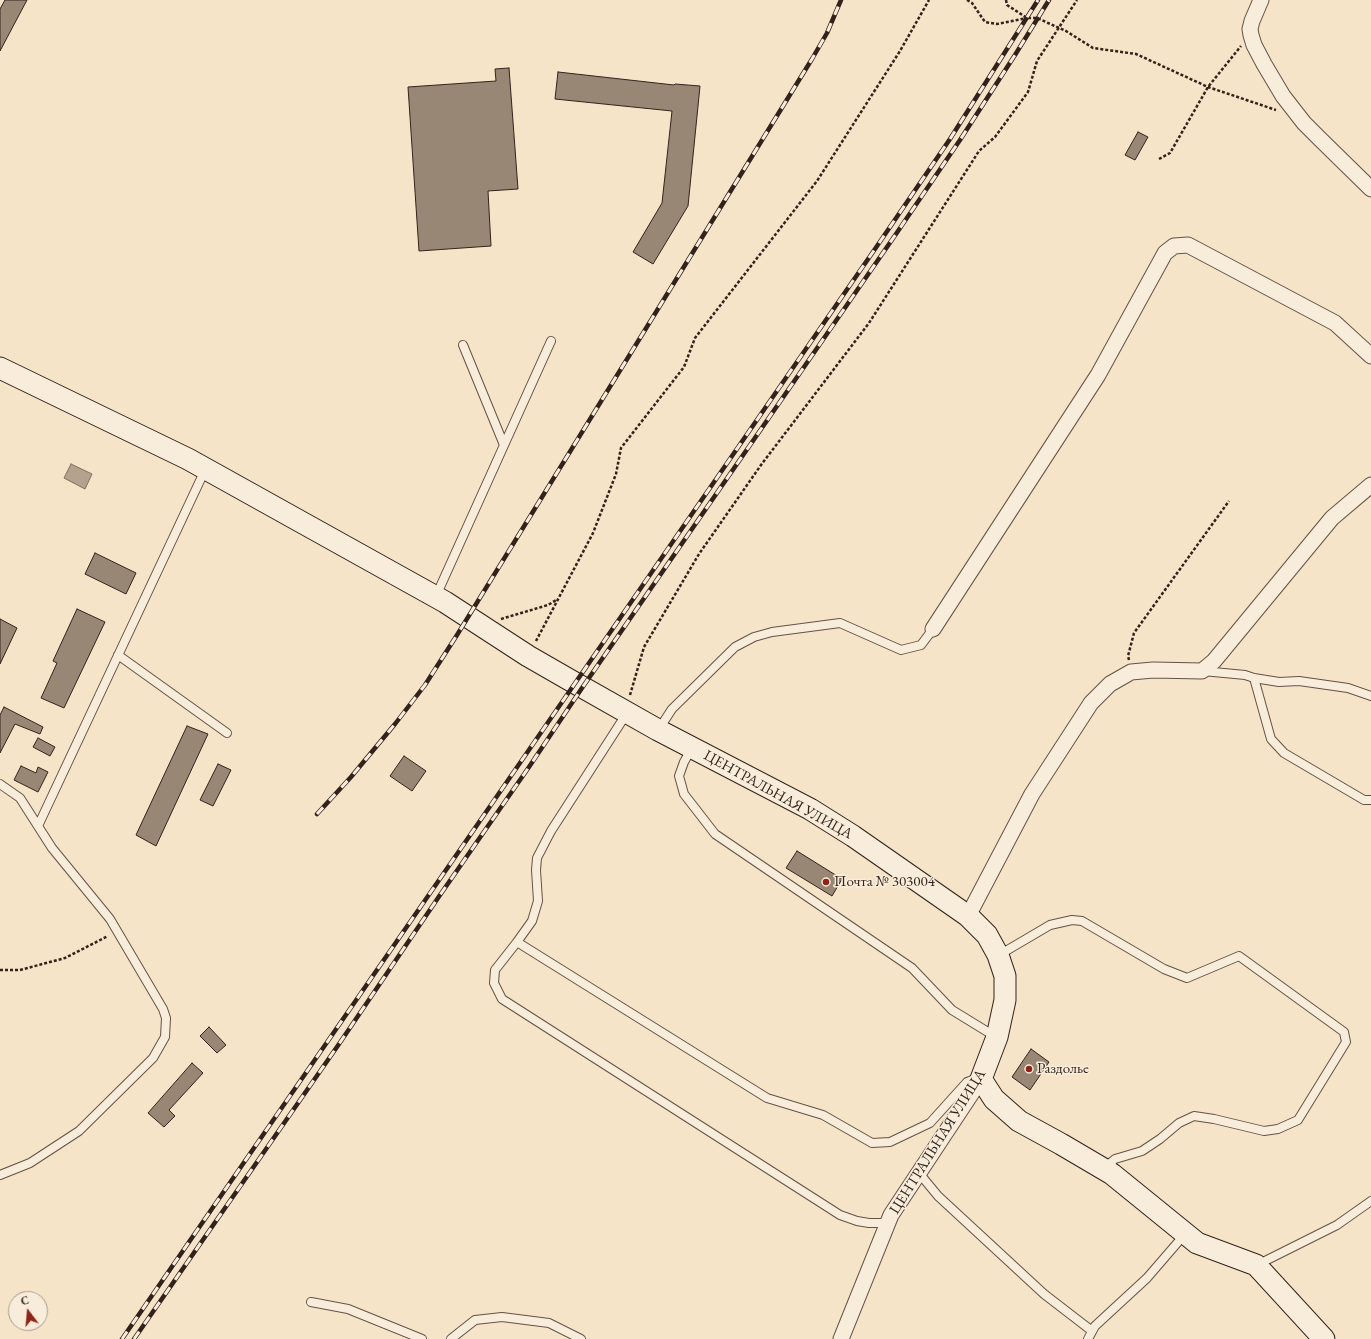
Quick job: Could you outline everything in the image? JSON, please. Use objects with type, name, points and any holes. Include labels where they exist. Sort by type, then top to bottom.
[{"type":"street","points":[[1261,0],[1250,29],[1254,46],[1264,64],[1283,96],[1301,119],[1320,140],[1371,189]]},
{"type":"street","points":[[933,629],[1098,375],[1164,253],[1174,246],[1188,246],[1335,323],[1371,356]]},
{"type":"street","name":"ЦЕНТРАЛЬНАЯ УЛИЦА","points":[[0,368],[206,469],[436,596],[528,656],[625,712],[810,809],[853,836],[968,916],[987,935],[998,955],[1005,976],[1005,1000],[996,1037],[981,1079],[891,1214],[841,1339]]},
{"type":"street","points":[[968,916],[1032,794],[1091,703],[1110,684],[1131,672],[1153,670],[1202,671],[1214,661],[1332,518],[1371,485]]},
{"type":"street","points":[[981,1079],[994,1099],[1019,1121],[1112,1174],[1198,1243],[1256,1265],[1324,1339]]},
{"type":"lane","points":[[436,596],[551,341]]},
{"type":"lane","points":[[463,345],[504,445]]},
{"type":"lane","points":[[38,826],[206,469]]},
{"type":"lane","points":[[658,730],[672,709],[735,647],[754,637],[772,632],[840,623],[901,650],[921,645],[933,629]]},
{"type":"lane","points":[[118,655],[227,733]]},
{"type":"lane","points":[[1202,671],[1245,675],[1279,682],[1299,681],[1348,688],[1371,696]]},
{"type":"lane","points":[[1254,678],[1271,739],[1284,753],[1364,800],[1371,800]]},
{"type":"lane","points":[[625,712],[551,831],[537,858],[536,870],[538,900],[532,921],[495,970],[494,983],[502,999],[840,1214],[857,1221],[869,1223],[888,1223]]},
{"type":"lane","points":[[692,747],[679,776],[684,794],[715,834],[912,968],[952,1010],[996,1037]]},
{"type":"lane","points":[[0,784],[20,798],[52,848],[110,919],[163,1010],[166,1018],[165,1037],[153,1058],[79,1131],[30,1163],[0,1175]]},
{"type":"lane","points":[[998,955],[1050,925],[1072,920],[1082,921],[1164,969],[1187,978],[1239,956],[1344,1032],[1346,1042],[1298,1120],[1278,1129],[1264,1131],[1214,1118],[1194,1116],[1179,1123],[1160,1139],[1142,1151],[1115,1159],[1103,1169]]},
{"type":"lane","points":[[517,942],[767,1098],[823,1116],[872,1143],[890,1142],[930,1123],[967,1082],[975,1079],[981,1079]]},
{"type":"lane","points":[[919,1173],[938,1196],[1044,1294],[1092,1331]]},
{"type":"lane","points":[[1256,1265],[1337,1225],[1371,1201]]},
{"type":"lane","points":[[1088,1339],[1095,1326],[1147,1278],[1185,1233]]},
{"type":"lane","points":[[311,1302],[348,1309],[422,1339]]},
{"type":"lane","points":[[451,1339],[475,1320],[502,1317],[549,1323],[581,1339]]},
{"type":"path","points":[[528,656],[593,533],[616,474],[621,448],[684,367],[695,338],[817,181],[900,51],[928,0]]},
{"type":"path","points":[[967,0],[972,4],[985,22],[997,24],[1027,18],[1037,18],[1059,28],[1093,48],[1136,54],[1208,87],[1301,119]]},
{"type":"path","points":[[1006,0],[1007,5],[1027,18]]},
{"type":"path","points":[[625,712],[644,647],[699,554],[761,465],[869,323],[978,151],[995,137],[1028,92],[1037,61],[1077,0]]},
{"type":"path","points":[[1159,159],[1170,153],[1208,87],[1251,35]]},
{"type":"path","points":[[1131,672],[1128,656],[1134,633],[1229,501]]},
{"type":"path","points":[[479,624],[520,614],[548,605],[559,599]]},
{"type":"path","points":[[0,970],[20,970],[65,958],[117,932]]},
{"type":"shaded area","points":[[71,464],[92,474],[85,489],[64,478]]},
{"type":"building","points":[[5,0],[27,0],[0,51],[0,9]]},
{"type":"building","points":[[509,68],[518,189],[488,191],[491,246],[419,251],[408,87],[496,81],[495,69]]},
{"type":"building","points":[[558,72],[674,85],[700,86],[688,206],[653,264],[633,252],[662,203],[672,111],[555,99]]},
{"type":"building","points":[[1138,132],[1148,137],[1135,160],[1125,155]]},
{"type":"building","points":[[95,553],[136,573],[126,594],[85,574]]},
{"type":"building","points":[[77,609],[105,622],[64,708],[41,698],[57,663],[53,661]]},
{"type":"building","points":[[0,619],[17,628],[0,664]]},
{"type":"building","points":[[4,707],[43,727],[40,734],[15,724],[0,753],[0,715]]},
{"type":"building","points":[[187,726],[208,734],[156,846],[136,835]]},
{"type":"building","points":[[38,738],[55,747],[50,756],[33,747]]},
{"type":"building","points":[[404,756],[426,771],[412,791],[390,776]]},
{"type":"building","points":[[218,764],[231,770],[213,806],[200,800]]},
{"type":"building","points":[[21,766],[36,773],[38,767],[48,772],[38,792],[14,780]]},
{"type":"building","points":[[797,851],[842,879],[832,896],[786,868]]},
{"type":"building","points":[[209,1027],[226,1045],[217,1053],[200,1036]]},
{"type":"building","points":[[1031,1049],[1049,1062],[1030,1090],[1012,1077]]},
{"type":"building","points":[[192,1063],[203,1073],[169,1110],[175,1116],[164,1127],[148,1113]]},
{"type":"railway","points":[[317,814],[351,777],[425,685],[812,59],[827,33],[841,0]]},
{"type":"railway","points":[[122,1339],[875,249],[950,139],[1038,0]]},
{"type":"railway","points":[[134,1339],[339,1044],[582,688],[896,234],[960,140],[1049,0]]},
{"type":"place","name":"Почта № 303004","points":[[826,882]]},
{"type":"place","name":"Раздолье","points":[[1029,1069]]}]
